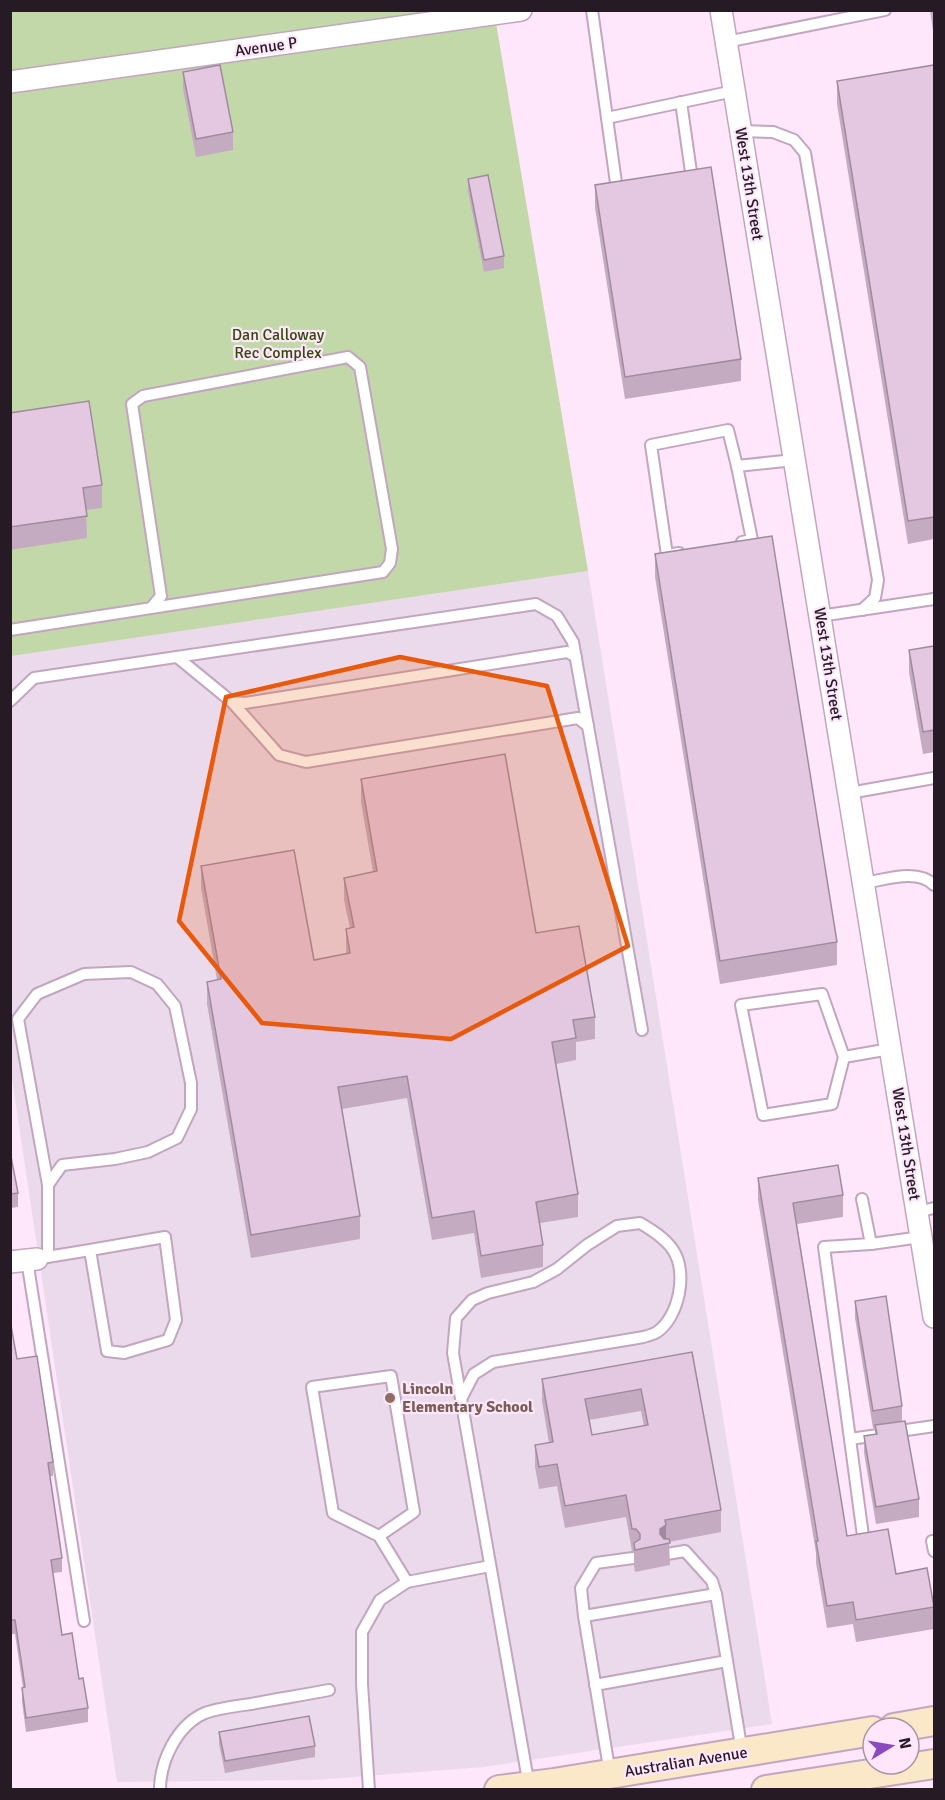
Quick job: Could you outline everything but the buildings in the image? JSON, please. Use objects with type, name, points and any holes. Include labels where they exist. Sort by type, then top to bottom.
[{"type":"main road","name":"Australian Avenue","points":[[499,1790],[861,1733]]},
{"type":"main road","points":[[765,1790],[934,1764]]},
{"type":"street","name":"Avenue P","points":[[10,82],[521,10]]},
{"type":"street","name":"West 13th Street","points":[[721,10],[890,1048],[926,1210],[921,1237],[934,1317]]},
{"type":"lane","points":[[592,10],[617,190]]},
{"type":"lane","points":[[726,42],[885,10]]},
{"type":"lane","points":[[607,118],[734,91]]},
{"type":"lane","points":[[681,102],[691,172]]},
{"type":"lane","points":[[741,131],[773,132],[795,140],[806,153],[878,580],[875,598],[862,610]]},
{"type":"lane","points":[[10,630],[383,572],[390,563],[392,549],[360,367],[348,357],[143,396],[132,404],[161,596],[151,608]]},
{"type":"lane","points":[[688,551],[667,555],[651,445],[728,430],[752,540],[731,544]]},
{"type":"lane","points":[[737,466],[794,460]]},
{"type":"lane","points":[[820,616],[934,599]]},
{"type":"lane","points":[[10,700],[34,678],[536,604],[557,616],[573,642],[642,1030]]},
{"type":"lane","points":[[232,702],[245,703],[567,652],[576,657]]},
{"type":"lane","points":[[177,657],[232,702],[279,756],[306,762],[578,718],[588,726]]},
{"type":"lane","points":[[849,793],[934,778]]},
{"type":"lane","points":[[864,883],[912,875],[928,878],[934,885]]},
{"type":"lane","points":[[48,1185],[18,1019],[38,994],[84,974],[131,972],[157,984],[175,1006],[191,1083],[191,1109],[177,1138],[148,1152],[115,1159],[62,1164],[48,1185],[31,1260],[84,1621]]},
{"type":"lane","points":[[822,994],[844,1057],[832,1104],[763,1115],[741,1005],[822,994]]},
{"type":"lane","points":[[844,1057],[890,1048]]},
{"type":"lane","points":[[862,1199],[871,1244]]},
{"type":"lane","points":[[461,1399],[474,1374],[493,1362],[656,1333],[670,1318],[679,1298],[680,1271],[674,1251],[660,1236],[640,1222],[617,1226],[587,1245],[557,1269],[534,1282],[488,1293],[472,1300],[456,1318],[453,1353],[490,1566],[529,1786]]},
{"type":"lane","points":[[31,1260],[165,1237],[176,1320],[168,1340],[124,1353],[107,1351],[90,1250]]},
{"type":"lane","points":[[863,1536],[824,1247],[871,1244],[921,1237]]},
{"type":"lane","points":[[379,1536],[414,1512],[391,1376],[312,1387],[333,1513],[379,1536],[407,1582]]},
{"type":"lane","points":[[850,1439],[934,1426]]},
{"type":"lane","points":[[934,1541],[934,1551]]},
{"type":"lane","points":[[668,1554],[685,1551],[712,1581],[742,1753]]},
{"type":"lane","points":[[610,1774],[581,1588],[596,1563],[633,1558]]},
{"type":"lane","points":[[369,1790],[362,1684],[362,1632],[380,1600],[407,1582],[490,1566]]},
{"type":"lane","points":[[584,1616],[716,1594]]},
{"type":"lane","points":[[595,1685],[727,1661]]},
{"type":"lane","points":[[160,1790],[166,1754],[187,1725],[204,1713],[329,1690]]},
{"type":"highlighted area","points":[[400,657],[547,686],[628,946],[451,1039],[262,1023],[179,921],[226,697]]},
{"type":"shaded area","name":"Lincoln Elementary School","points":[[588,571],[772,1724],[483,1767],[314,1780],[117,1782],[11,1072],[10,656]]},
{"type":"green space","name":"Dan Calloway Rec Complex","points":[[10,11],[494,11],[588,571],[11,656]]},
{"type":"place","name":"Lincoln Elementary School","points":[[390,1398]]}]
